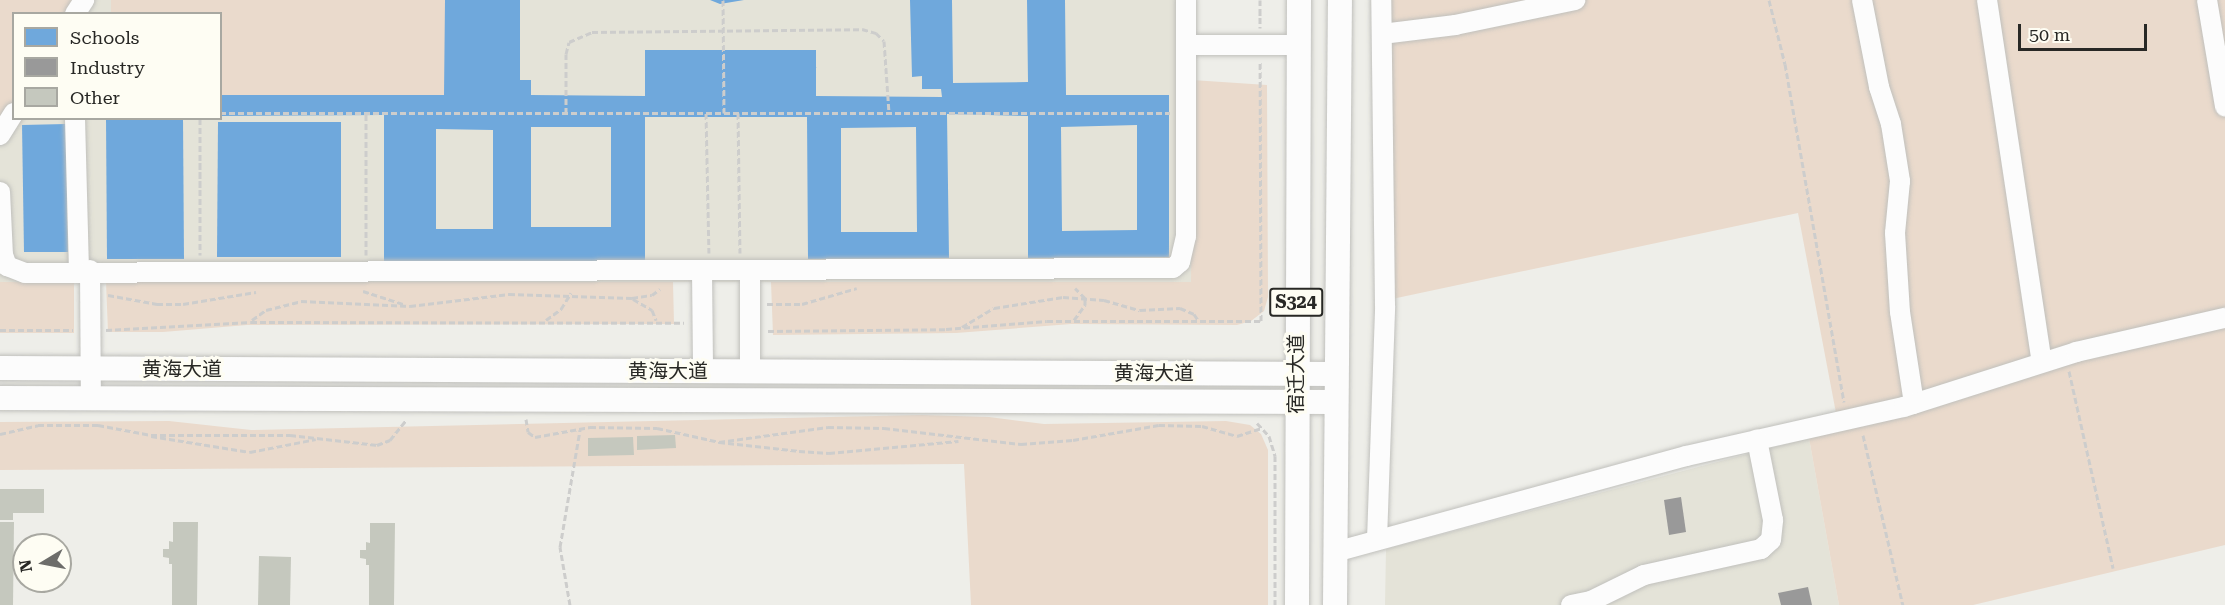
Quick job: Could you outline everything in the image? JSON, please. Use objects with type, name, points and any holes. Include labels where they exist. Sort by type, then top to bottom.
[{"type":"main road","name":"宿迁大道","points":[[1297,605],[1299,0]]},
{"type":"main road","name":"宿迁大道","points":[[1335,605],[1340,0]]},
{"type":"main road","name":"黄海大道","points":[[0,368],[1336,374]]},
{"type":"main road","name":"黄海大道","points":[[0,398],[1336,402]]},
{"type":"street","points":[[0,192],[7,266],[25,273],[86,276],[200,270],[1173,268],[1180,262],[1186,236],[1186,0]]},
{"type":"street","points":[[1377,540],[1385,306],[1381,0]]},
{"type":"street","points":[[1382,34],[1455,25],[1575,0]]},
{"type":"street","points":[[1862,0],[1879,87],[1891,124],[1900,182],[1896,244],[1900,312],[1914,404]]},
{"type":"street","points":[[1988,0],[2042,363]]},
{"type":"street","points":[[2207,0],[2225,106]]},
{"type":"street","points":[[1186,45],[1299,45]]},
{"type":"street","points":[[0,135],[12,116]]},
{"type":"street","points":[[75,120],[86,276],[91,398]]},
{"type":"street","points":[[703,371],[706,270]]},
{"type":"street","points":[[745,270],[750,304],[750,371]]},
{"type":"street","points":[[1335,552],[1757,440],[1914,404],[2065,355],[2225,318]]},
{"type":"street","points":[[1571,605],[1591,601],[1644,575],[1761,549],[1771,540],[1773,520],[1757,440]]},
{"type":"path","points":[[723,0],[724,113]]},
{"type":"path","points":[[1769,0],[1785,64],[1832,352],[1848,419],[1863,435],[1872,461],[1903,605]]},
{"type":"path","points":[[566,113],[566,54],[569,42],[578,35],[606,30],[862,29],[876,33],[884,42],[887,54],[889,113]]},
{"type":"path","points":[[222,113],[1186,113]]},
{"type":"path","points":[[366,113],[366,270]]},
{"type":"path","points":[[706,113],[706,270]]},
{"type":"path","points":[[738,113],[745,270]]},
{"type":"path","points":[[200,120],[200,270]]},
{"type":"path","points":[[251,322],[266,310],[301,301],[410,306],[509,294],[571,293],[632,298],[652,295],[671,270]]},
{"type":"path","points":[[86,276],[116,298],[157,304],[204,302],[268,289]]},
{"type":"path","points":[[1071,285],[1085,298],[1085,305],[1074,320]]},
{"type":"path","points":[[750,304],[802,304],[864,287]]},
{"type":"path","points":[[355,290],[410,306]]},
{"type":"path","points":[[545,321],[561,309],[571,293]]},
{"type":"path","points":[[632,298],[652,310],[656,321]]},
{"type":"path","points":[[961,328],[994,308],[1015,303],[1085,298],[1132,309],[1180,308],[1194,314],[1198,321]]},
{"type":"path","points":[[2065,355],[2100,496],[2113,568]]},
{"type":"path","points":[[135,433],[201,432],[319,439],[367,445],[385,443],[407,418],[396,418]]},
{"type":"path","points":[[513,418],[537,418]]},
{"type":"path","points":[[525,418],[528,432],[535,437],[580,430],[657,428],[719,442],[829,453],[966,440]]},
{"type":"path","points":[[1250,421],[1262,428],[1269,436],[1275,456],[1275,605]]},
{"type":"path","points":[[719,442],[856,427],[966,440],[1047,444],[1169,424],[1202,426],[1238,436],[1262,428]]},
{"type":"path","points":[[0,434],[38,425],[98,425],[250,452],[319,439]]},
{"type":"path","points":[[570,605],[560,547],[580,430]]},
{"type":"shaded area","points":[[0,0],[77,0],[70,12],[12,12],[12,105],[0,125]]},
{"type":"shaded area","points":[[77,0],[1193,0],[1191,282],[0,282],[0,125],[12,105],[12,120],[222,120],[222,12],[70,12]]},
{"type":"shaded area","points":[[111,0],[520,0],[520,80],[444,95],[222,98],[222,12],[111,12]]},
{"type":"shaded area","points":[[1388,0],[2225,0],[2225,545],[1973,605],[1839,605],[1809,438],[1836,413],[1798,213],[1392,299]]},
{"type":"shaded area","points":[[1192,80],[1267,85],[1268,297],[1264,311],[1251,321],[1237,325],[1071,324],[956,333],[773,335],[771,282],[1191,282]]},
{"type":"shaded area","points":[[0,282],[74,282],[74,333],[0,333]]},
{"type":"shaded area","points":[[106,282],[673,282],[674,324],[247,325],[163,332],[108,332]]},
{"type":"shaded area","points":[[922,415],[989,417],[1044,424],[1226,421],[1250,425],[1261,434],[1268,450],[1268,605],[971,605],[964,464],[0,470],[0,422],[169,421],[251,430]]},
{"type":"shaded area","points":[[1809,438],[1839,605],[1385,605],[1386,549]]},
{"type":"building: Schools","points":[[445,0],[520,0],[520,80],[531,80],[531,95],[645,96],[645,50],[816,50],[816,96],[942,97],[941,89],[922,89],[922,76],[912,77],[910,0],[952,0],[953,83],[1028,82],[1027,0],[1065,0],[1066,95],[1169,95],[1169,257],[1028,258],[1028,116],[947,114],[949,258],[808,259],[807,117],[645,117],[645,265],[384,264],[384,115],[222,116],[222,95],[444,95]],"holes":[[[1137,125],[1137,230],[1062,231],[1061,127]],[[531,127],[611,127],[611,227],[531,227]],[[916,127],[917,232],[841,232],[841,128]],[[436,129],[493,130],[493,229],[436,229]]]},
{"type":"building: Schools","points":[[710,0],[744,0],[720,4]]},
{"type":"building: Schools","points":[[106,120],[183,120],[184,259],[107,259]]},
{"type":"building: Schools","points":[[218,122],[341,122],[341,257],[217,257]]},
{"type":"building: Schools","points":[[66,124],[68,252],[24,252],[22,125]]},
{"type":"building: Industry","points":[[1681,497],[1686,532],[1669,535],[1664,500]]},
{"type":"building: Industry","points":[[1808,587],[1812,605],[1781,605],[1778,593]]},
{"type":"building: Other","points":[[675,435],[676,448],[637,450],[637,436]]},
{"type":"building: Other","points":[[633,437],[634,455],[588,456],[588,438]]},
{"type":"building: Other","points":[[0,489],[44,489],[44,513],[13,513],[13,520],[0,520]]},
{"type":"building: Other","points":[[0,522],[14,522],[14,533],[12,533],[13,605],[0,605]]},
{"type":"building: Other","points":[[173,522],[198,522],[197,605],[172,605],[172,564],[169,564],[169,558],[163,557],[163,549],[169,549],[169,541],[173,542]]},
{"type":"building: Other","points":[[370,523],[395,523],[394,605],[369,605],[369,565],[366,565],[366,559],[360,558],[360,550],[366,550],[366,542],[370,543]]},
{"type":"building: Other","points":[[259,556],[291,557],[290,605],[258,605]]}]
